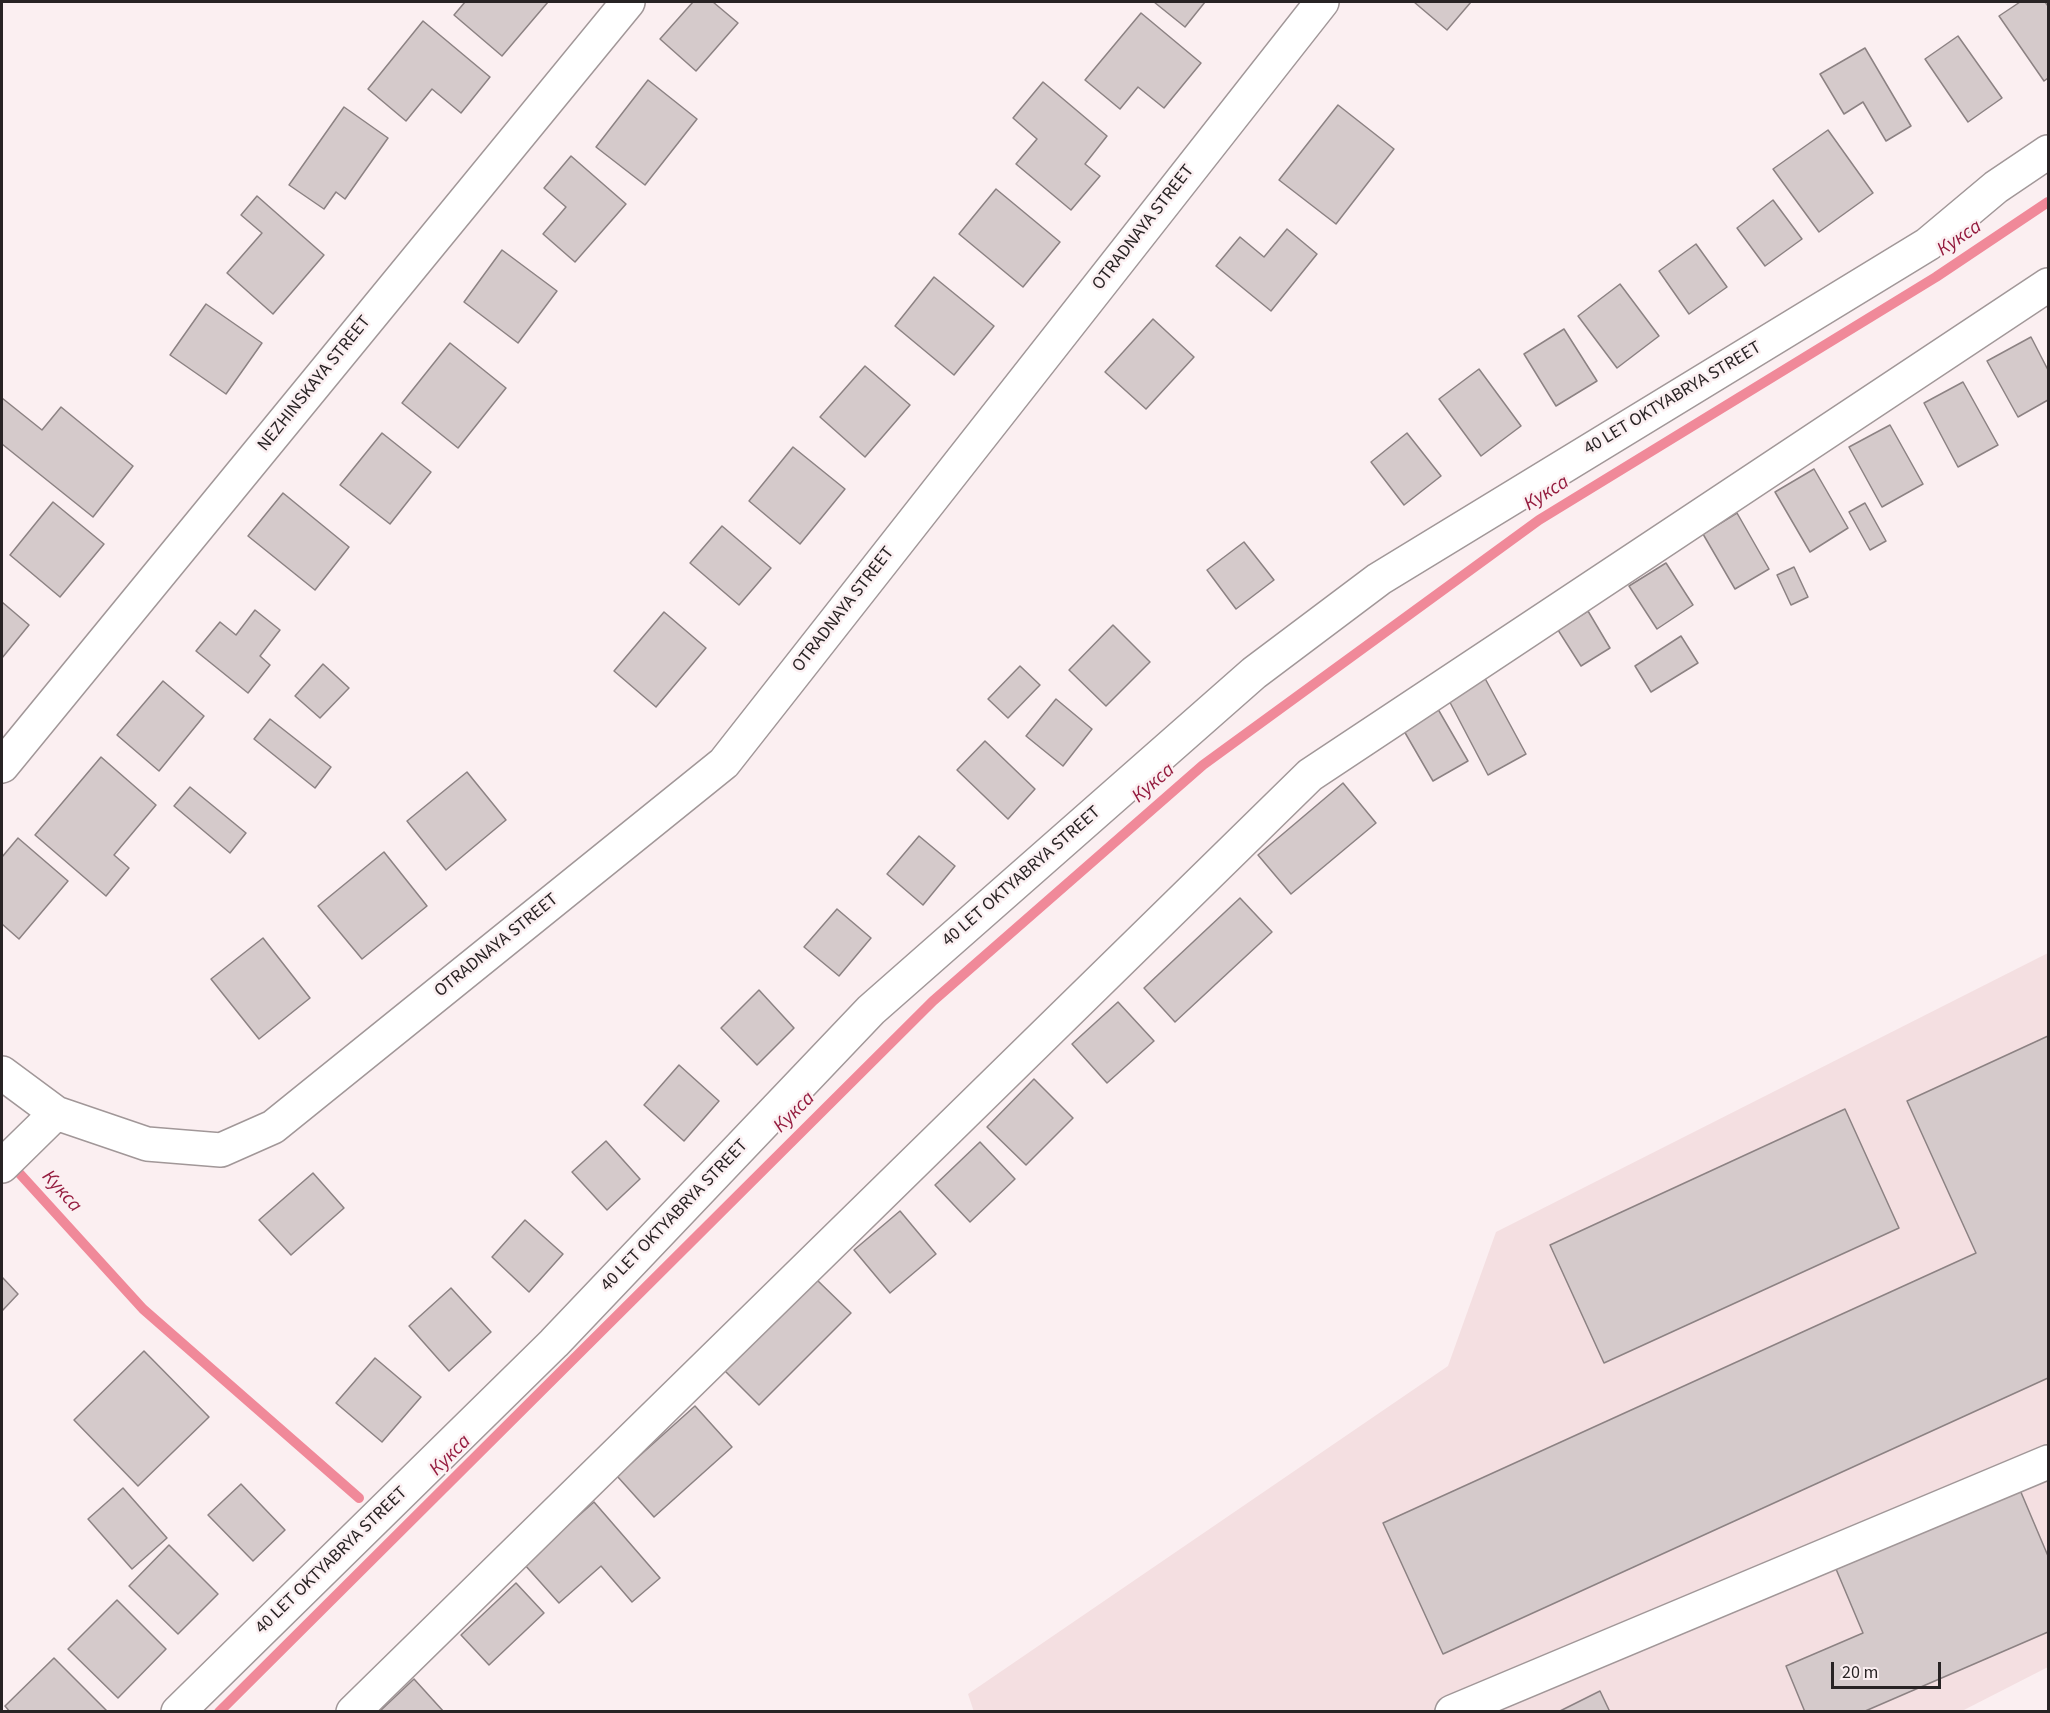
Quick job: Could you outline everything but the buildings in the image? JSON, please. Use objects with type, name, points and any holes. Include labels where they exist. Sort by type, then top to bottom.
[{"type":"street","name":"NEZHINSKAYA STREET","points":[[2,766],[628,2]]},
{"type":"street","name":"OTRADNAYA STREET","points":[[2,1073],[56,1113],[147,1144],[221,1150],[273,1127],[724,763],[1322,2]]},
{"type":"street","name":"40 LET OKTYABRYA STREET","points":[[178,1712],[554,1343],[871,1010],[1254,673],[1379,579],[1929,244],[1996,187],[2049,152]]},
{"type":"street","points":[[353,1712],[1310,775],[2049,285]]},
{"type":"street","points":[[10,1158],[56,1113]]},
{"type":"street","points":[[1452,1712],[2049,1462]]},
{"type":"shaded area","points":[[2048,953],[2048,1667],[1960,1712],[974,1712],[968,1694],[1448,1366],[1496,1232]]},
{"type":"waterway","name":"Кукса","points":[[219,1712],[933,1001],[1203,765],[1539,520],[1936,277],[2048,202]]},
{"type":"waterway","name":"Кукса","points":[[10,1163],[143,1309],[359,1498]]}]
